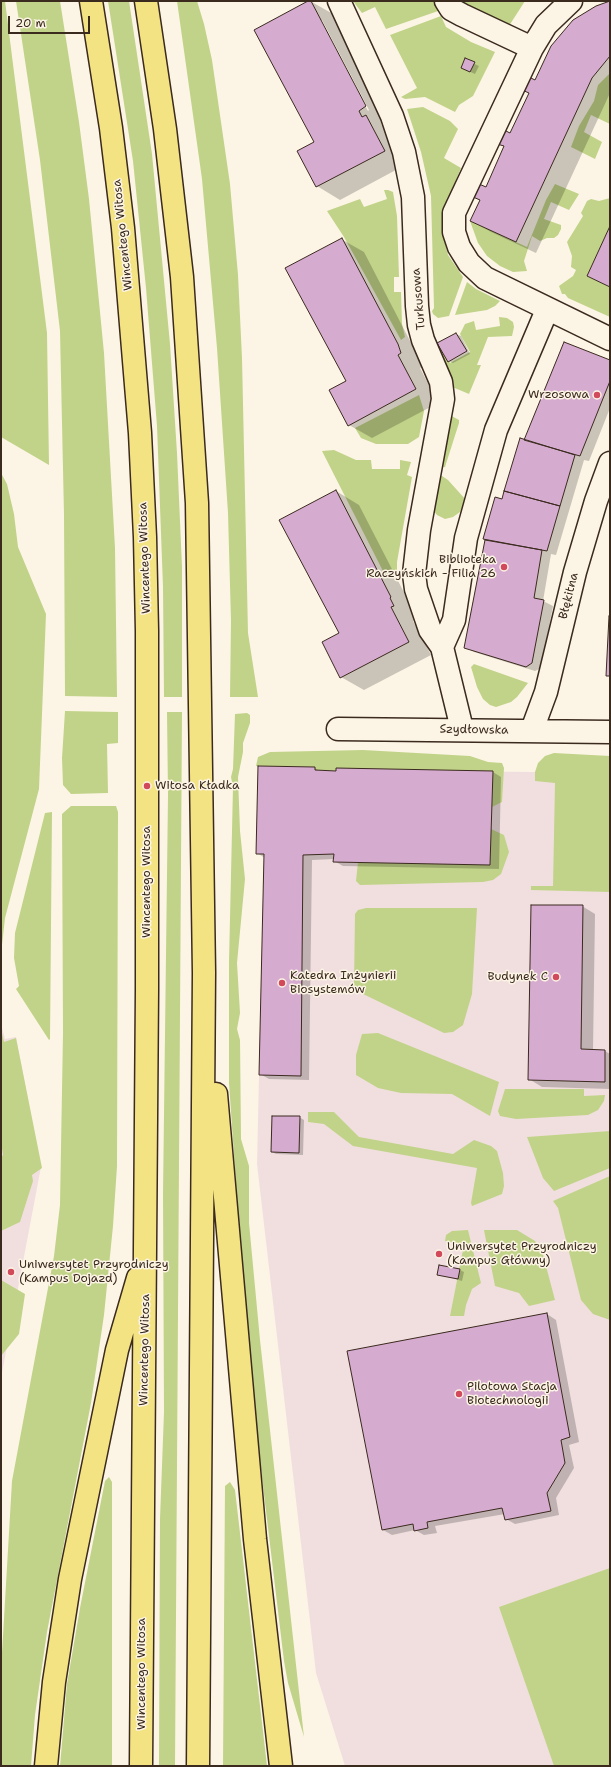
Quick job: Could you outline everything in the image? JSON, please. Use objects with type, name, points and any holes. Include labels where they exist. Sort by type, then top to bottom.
[{"type":"main road","name":"Wincentego Witosa","points":[[90,1],[96,24],[111,128],[123,228],[143,499],[147,631],[146,1252],[141,1766]]},
{"type":"main road","points":[[146,1],[165,129],[182,277],[197,510],[204,973],[198,1766]]},
{"type":"main road","points":[[204,973],[255,1539],[281,1766]]},
{"type":"main road","points":[[46,1766],[56,1661],[70,1579],[117,1350],[146,1252]]},
{"type":"street","name":"Turkusowa","points":[[339,1],[391,112],[404,152],[413,197],[419,325],[423,340],[436,366],[441,382],[443,399],[419,530],[414,574],[416,589],[430,630],[442,647],[462,729]]},
{"type":"street","points":[[446,1],[451,9],[532,48]]},
{"type":"street","points":[[571,1],[546,25],[532,48],[454,213],[454,232],[459,247],[469,263],[485,278],[547,310],[610,339]]},
{"type":"street","points":[[442,647],[454,620],[466,538],[496,430],[547,310]]},
{"type":"street","name":"Błękitna","points":[[532,730],[546,692],[575,572],[596,501],[610,463]]},
{"type":"street","name":"Szydłowska","points":[[338,728],[610,732]]},
{"type":"shaded area","name":"Uniwersytet Przyrodniczy (Kampus Główny)","points":[[610,756],[610,1766],[345,1766],[316,1673],[257,1164],[264,854],[256,854],[258,766],[315,767],[315,770],[535,772],[589,774]]},
{"type":"shaded area","name":"Uniwersytet Przyrodniczy (Kampus Dojazd)","points":[[1,1024],[5,1039],[16,1037],[41,1167],[1,1378]]},
{"type":"green space","points":[[1,1],[5,1],[47,333],[49,465],[1,437]]},
{"type":"green space","points":[[16,1],[60,1],[79,122],[89,199],[104,353],[115,548],[117,697],[65,696],[64,515],[60,331],[40,160]]},
{"type":"green space","points":[[108,1],[129,1],[152,154],[170,344],[177,453],[182,567],[182,697],[164,697],[163,587],[157,426],[146,288],[133,161]]},
{"type":"green space","points":[[177,1],[197,1],[204,24],[212,60],[230,184],[238,275],[242,358],[248,633],[258,697],[230,697],[231,621],[228,513],[217,348],[202,179]]},
{"type":"green space","points":[[353,1],[437,1],[444,9],[386,29],[375,7],[362,13]]},
{"type":"green space","points":[[456,1],[525,1],[507,29]]},
{"type":"green space","points":[[441,16],[446,27],[471,42],[495,52],[473,96],[459,105],[455,112],[425,97],[405,99],[401,97],[417,88],[390,35]]},
{"type":"green space","points":[[610,73],[610,124],[591,115],[584,132],[602,142],[595,159],[571,147],[579,126],[594,101],[598,85]]},
{"type":"green space","points":[[423,107],[450,121],[458,129],[444,158],[461,168],[444,209],[442,231],[448,255],[463,277],[449,316],[438,318],[432,311],[434,308],[431,196],[421,152],[407,109]]},
{"type":"green space","points":[[555,184],[579,194],[569,210],[551,202],[544,219],[561,225],[561,229],[558,235],[554,238],[547,238],[540,241],[532,236],[524,261],[527,271],[513,272],[500,266],[487,256],[478,243],[470,221],[527,247],[546,200]]},
{"type":"green space","points":[[384,190],[393,192],[397,216],[399,277],[394,277],[394,292],[401,292],[402,324],[405,337],[401,340],[344,237],[327,211],[360,199],[364,207],[387,199]]},
{"type":"green space","points":[[610,198],[610,226],[587,276],[610,287],[610,317],[568,298],[565,294],[562,294],[559,286],[573,276],[576,270],[571,267],[572,256],[567,242],[583,216],[581,213],[587,201],[591,199],[599,201]]},
{"type":"green space","points":[[467,282],[476,289],[500,301],[495,306],[487,310],[455,315]]},
{"type":"green space","points":[[499,317],[507,318],[513,322],[514,327],[512,336],[488,337],[477,365],[481,365],[469,394],[450,386],[432,342],[437,343],[450,363],[470,352],[460,334],[465,324],[474,321],[476,330],[500,326]]},
{"type":"green space","points":[[419,395],[424,411],[419,437],[408,444],[376,444],[361,438],[355,428]]},
{"type":"green space","points":[[448,414],[459,420],[459,423],[445,467],[439,468]]},
{"type":"green space","points":[[334,450],[356,460],[371,460],[372,469],[400,469],[400,460],[411,462],[407,475],[412,477],[397,562],[397,575],[386,577],[322,451]]},
{"type":"green space","points":[[1,473],[7,484],[14,514],[18,547],[46,614],[39,789],[5,918],[1,954]]},
{"type":"green space","points":[[442,476],[448,480],[466,500],[460,512],[453,517],[445,519],[437,515],[433,510],[437,478]]},
{"type":"green space","points":[[474,664],[528,683],[511,702],[496,707],[490,705],[483,699],[477,687],[471,667]]},
{"type":"green space","points":[[65,711],[118,712],[118,743],[107,744],[108,793],[71,794],[63,785],[62,758]]},
{"type":"green space","points":[[167,712],[182,712],[175,1766],[159,1766],[160,1519],[164,1412],[163,1194],[168,795]]},
{"type":"green space","points":[[247,713],[250,715],[250,723],[243,743],[243,752],[238,777],[240,831],[245,879],[237,963],[240,1013],[237,1029],[240,1040],[241,1139],[249,1166],[249,1223],[260,1340],[304,1737],[288,1683],[284,1661],[257,1436],[248,1357],[229,1083],[229,962],[233,787],[231,777],[233,769],[235,714]]},
{"type":"green space","points":[[363,750],[470,756],[488,762],[502,763],[504,768],[502,802],[492,807],[493,771],[336,771],[315,770],[315,767],[256,766],[258,757],[270,752]]},
{"type":"green space","points":[[554,753],[610,756],[610,892],[531,890],[531,886],[553,886],[555,783],[535,781],[535,772],[538,763],[545,756]]},
{"type":"green space","points":[[71,806],[116,806],[118,812],[117,1166],[113,1226],[104,1315],[91,1403],[47,1632],[35,1715],[31,1766],[1,1766],[1,1670],[12,1481],[54,1256],[60,1205],[63,1033],[62,814]]},
{"type":"green space","points":[[52,812],[49,1040],[16,989],[19,986],[14,958],[15,933],[45,813]]},
{"type":"green space","points":[[491,829],[504,835],[509,852],[501,874],[493,880],[483,882],[360,885],[356,881],[358,862],[490,865]]},
{"type":"green space","points":[[366,908],[477,908],[472,994],[463,1025],[453,1032],[444,1033],[363,994],[354,985],[355,914],[358,910]]},
{"type":"green space","name":"Uniwersytet Przyrodniczy (Kampus Dojazd)","points":[[1,1029],[4,1042],[16,1038],[42,1168],[32,1175],[33,1181],[20,1222],[1,1231],[1,1157],[3,1155],[1,1141]]},
{"type":"green space","points":[[378,1033],[499,1082],[490,1116],[452,1094],[401,1093],[378,1088],[356,1075],[356,1055],[362,1034]]},
{"type":"green space","points":[[505,1089],[584,1089],[584,1096],[605,1095],[604,1101],[598,1110],[588,1115],[516,1119],[500,1116],[498,1111]]},
{"type":"green space","points":[[308,1112],[334,1112],[359,1137],[453,1154],[474,1140],[491,1146],[497,1151],[503,1173],[504,1186],[502,1194],[472,1206],[471,1203],[477,1168],[353,1146],[324,1124],[308,1122]]},
{"type":"green space","points":[[610,1131],[610,1168],[554,1191],[543,1178],[527,1137]]},
{"type":"green space","points":[[610,1176],[610,1320],[593,1314],[581,1300],[558,1208],[553,1201]]},
{"type":"green space","points":[[468,1230],[481,1283],[472,1289],[466,1305],[464,1316],[450,1316],[464,1245],[445,1241],[446,1235],[452,1231]]},
{"type":"green space","points":[[484,1230],[517,1230],[535,1241],[542,1251],[555,1300],[529,1306],[519,1293],[495,1286]]},
{"type":"green space","points":[[1,1280],[25,1294],[19,1334],[1,1356]]},
{"type":"green space","points":[[109,1477],[112,1482],[112,1766],[60,1766],[67,1684],[80,1608],[105,1481]]},
{"type":"green space","points":[[230,1482],[235,1490],[267,1766],[223,1766],[225,1486]]},
{"type":"green space","points":[[610,1568],[610,1766],[554,1766],[499,1607]]},
{"type":"building","points":[[308,1],[311,1],[366,106],[359,111],[362,117],[366,115],[385,151],[316,187],[297,151],[314,142],[254,30]]},
{"type":"building","points":[[610,1],[610,56],[592,78],[516,242],[470,221],[480,200],[473,197],[479,184],[486,187],[504,146],[497,144],[504,130],[510,133],[529,93],[522,90],[529,77],[535,80],[551,46],[573,20],[596,6]]},
{"type":"building","points":[[465,58],[475,62],[470,72],[461,68]]},
{"type":"building","points":[[610,226],[610,287],[587,276]]},
{"type":"building","points":[[342,238],[398,344],[401,353],[398,355],[416,389],[348,426],[329,390],[346,381],[285,268]]},
{"type":"building","points":[[456,333],[467,351],[448,362],[437,343]]},
{"type":"building","points":[[564,342],[610,360],[610,381],[580,456],[524,440]]},
{"type":"building","points":[[520,438],[575,455],[560,506],[504,491]]},
{"type":"building","points":[[336,490],[391,597],[390,598],[394,606],[391,607],[409,642],[340,678],[322,642],[339,633],[279,520]]},
{"type":"building","points":[[504,491],[560,506],[547,551],[483,539],[495,497],[502,499]]},
{"type":"building","points":[[485,540],[542,550],[534,598],[544,600],[532,663],[526,667],[464,648]]},
{"type":"building","points":[[609,616],[610,676],[606,676]]},
{"type":"building","name":"Katedra Inżynierii Biosystemów","points":[[258,766],[315,767],[315,770],[336,771],[336,768],[493,771],[490,865],[333,862],[334,854],[303,855],[301,1076],[259,1075],[264,854],[256,854]]},
{"type":"building","name":"Budynek C","points":[[531,905],[583,905],[581,1049],[605,1050],[605,1082],[528,1080]]},
{"type":"building","points":[[272,1116],[300,1116],[299,1153],[271,1152]]},
{"type":"building","points":[[439,1265],[460,1269],[458,1279],[437,1275]]},
{"type":"building","name":"Pilotowa Stacja Biotechnologii","points":[[547,1313],[570,1437],[561,1440],[565,1463],[547,1493],[551,1511],[505,1520],[502,1508],[427,1522],[428,1528],[414,1531],[413,1524],[382,1530],[347,1351]]},
{"type":"place","name":"Wrzosowa","points":[[597,395]]},
{"type":"place","name":"Biblioteka Raczyńskich - Filia 26","points":[[504,567]]},
{"type":"place","name":"Witosa Kładka","points":[[147,786]]},
{"type":"place","name":"Budynek C","points":[[556,977]]},
{"type":"place","name":"Katedra Inżynierii Biosystemów","points":[[282,983]]},
{"type":"place","name":"Uniwersytet Przyrodniczy (Kampus Główny)","points":[[439,1254]]},
{"type":"place","name":"Uniwersytet Przyrodniczy (Kampus Dojazd)","points":[[11,1272]]},
{"type":"place","name":"Pilotowa Stacja Biotechnologii","points":[[459,1394]]}]
